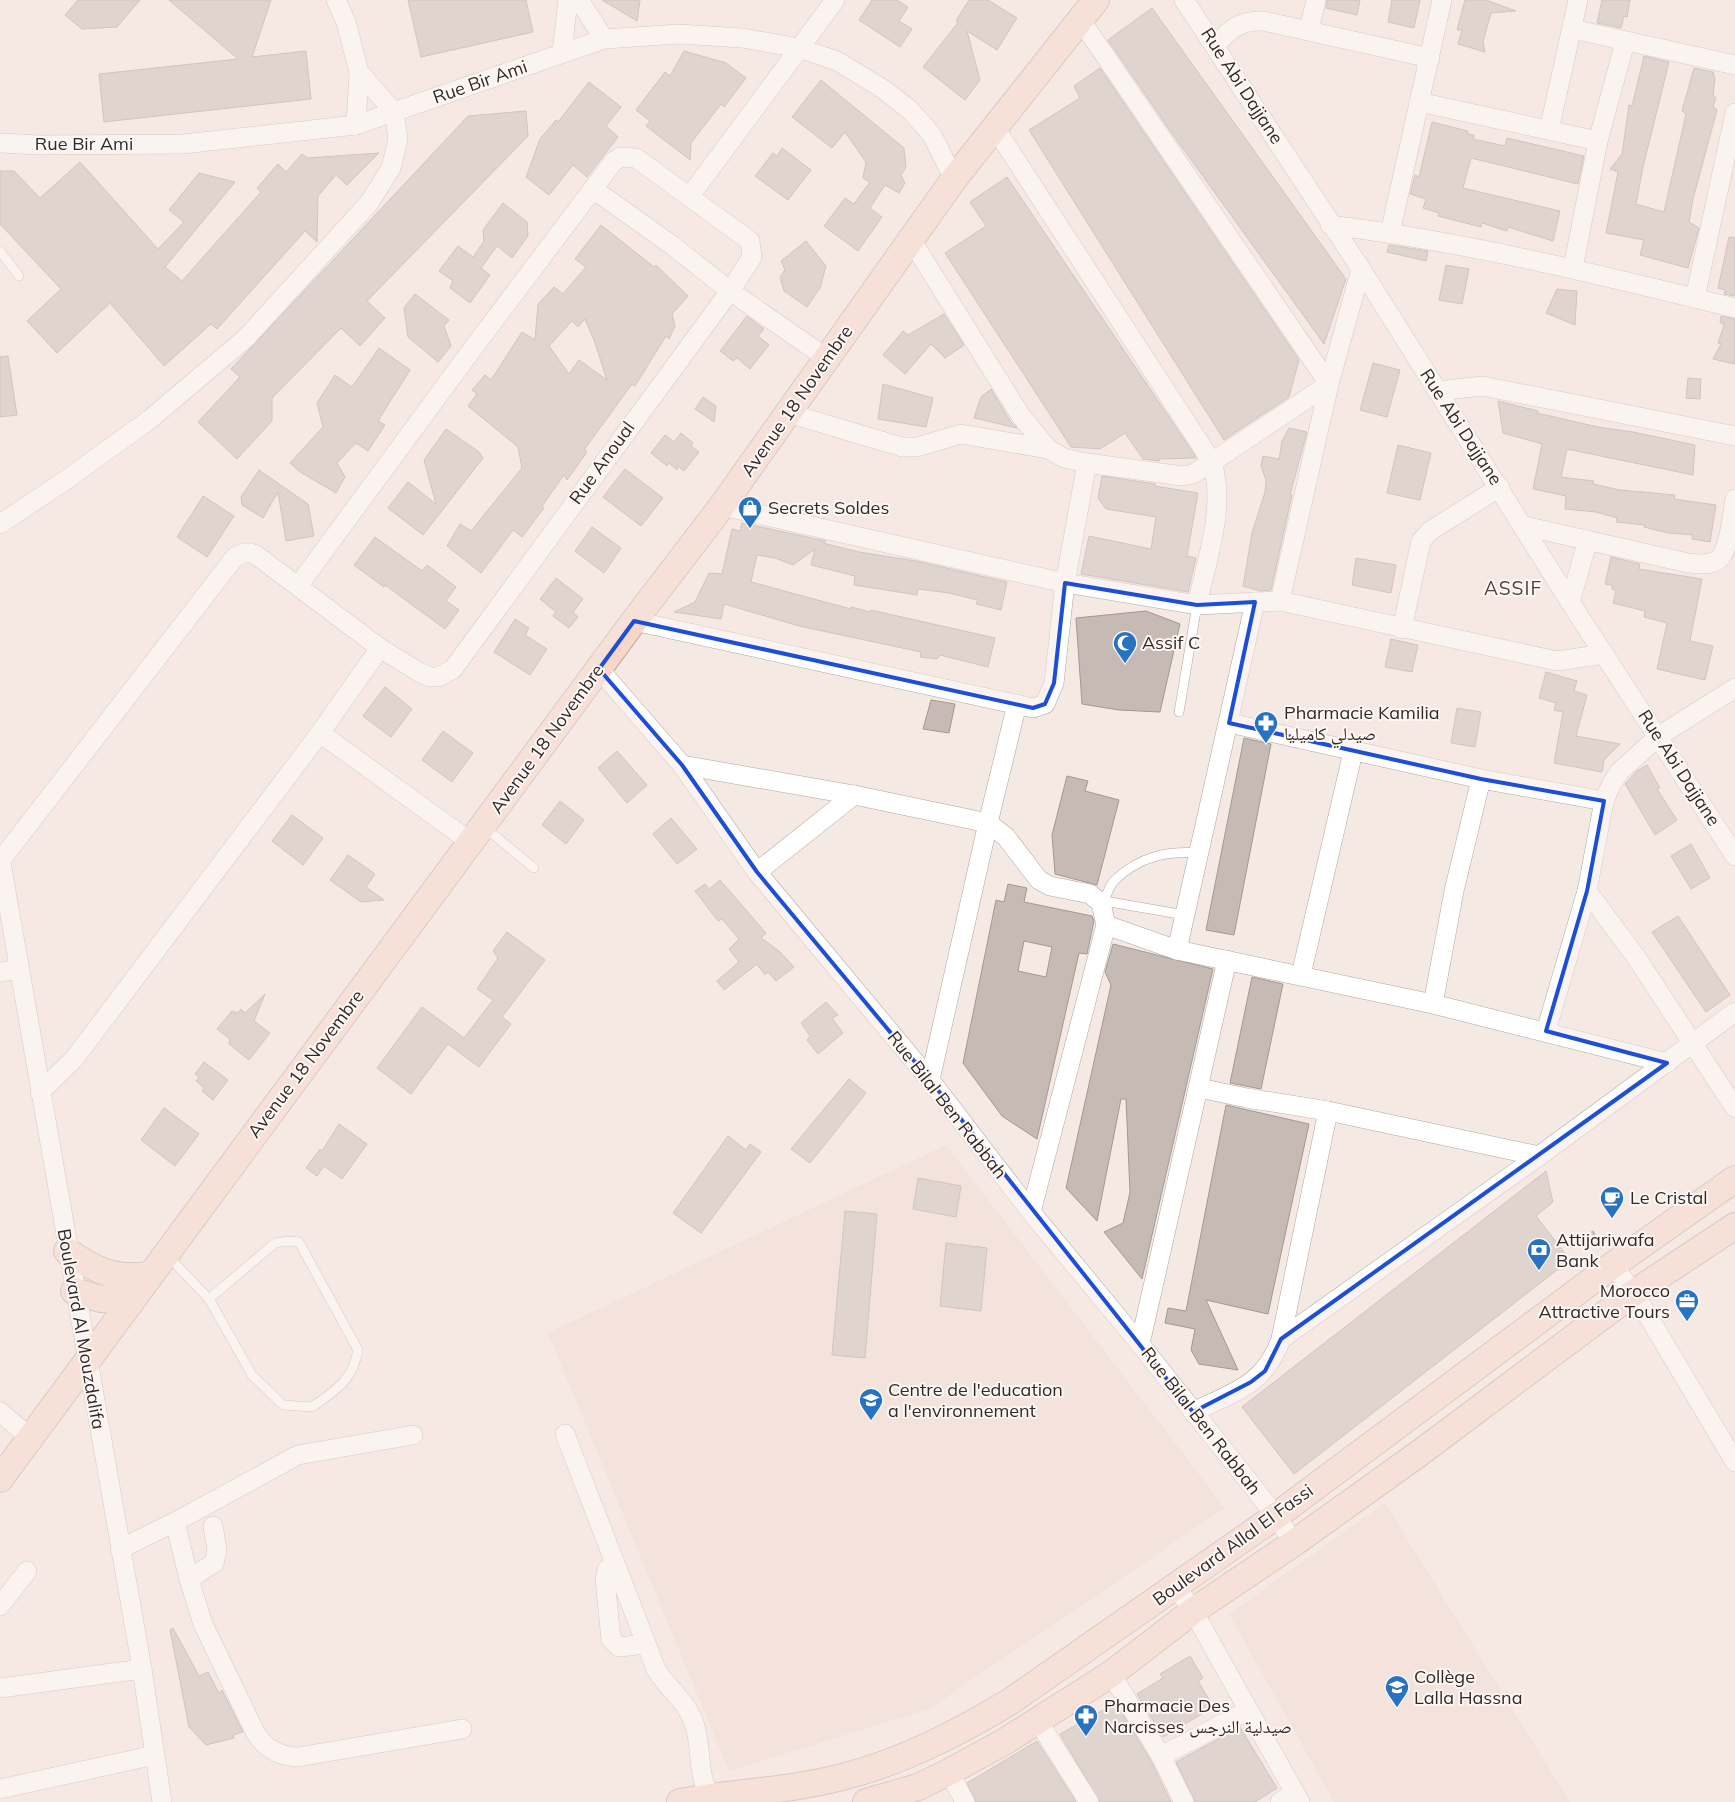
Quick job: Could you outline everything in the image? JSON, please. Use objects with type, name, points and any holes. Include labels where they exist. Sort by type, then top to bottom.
[{"type":"main road","name":"Avenue 18 Novembre","points":[[0,1479],[88,1363],[165,1253],[634,621],[722,506],[828,359],[910,238],[961,169],[1088,10]]},
{"type":"main road","name":"Boulevard Allal El Fassi","points":[[692,1800],[840,1778],[885,1764],[928,1746],[971,1724],[1011,1700],[1276,1516],[1613,1265],[1735,1179]]},
{"type":"main road","name":"Boulevard Allal El Fassi","points":[[866,1802],[918,1787],[949,1772],[1038,1721],[1111,1674],[1193,1611],[1294,1543],[1417,1455],[1632,1294],[1735,1226]]},
{"type":"main road","points":[[67,1250],[90,1267],[108,1274],[130,1278],[149,1275]]},
{"type":"main road","points":[[74,1291],[101,1299],[134,1297]]},
{"type":"street","points":[[336,0],[346,22],[359,72],[356,125]]},
{"type":"street","points":[[562,53],[568,0]]},
{"type":"street","points":[[579,0],[604,39]]},
{"type":"street","points":[[298,586],[614,161],[628,157],[636,158],[690,196],[835,0]]},
{"type":"street","name":"Rue Abi Dajjane","points":[[1184,0],[1216,45],[1330,225],[1361,269],[1500,487],[1570,602],[1659,736],[1735,856]]},
{"type":"street","points":[[1309,30],[1316,0]]},
{"type":"street","points":[[1390,233],[1442,0]]},
{"type":"street","points":[[1549,130],[1578,0]]},
{"type":"street","points":[[1088,10],[1329,384]]},
{"type":"street","points":[[1216,45],[1232,28],[1253,20],[1309,30],[1430,58]]},
{"type":"street","points":[[1572,29],[1735,65]]},
{"type":"street","name":"Rue Bir Ami","points":[[0,143],[40,145],[183,144],[356,125],[604,39],[679,34],[742,38],[799,48],[837,62],[883,89],[910,110],[961,169]]},
{"type":"street","points":[[1573,268],[1598,141],[1625,42]]},
{"type":"street","points":[[0,524],[63,482],[149,420],[246,338],[369,203],[391,168],[398,139],[394,112],[359,72]]},
{"type":"street","points":[[1419,102],[1598,141]]},
{"type":"street","points":[[1695,298],[1735,113]]},
{"type":"street","points":[[995,128],[1212,462],[1218,496],[1215,524],[1197,604]]},
{"type":"street","name":"Rue Bir Ami","points":[[932,135],[961,169]]},
{"type":"street","points":[[592,189],[673,246],[730,292],[828,359]]},
{"type":"street","name":"Rue Anoual","points":[[380,648],[430,677],[445,675],[453,669],[730,292],[752,257],[750,241],[690,196]]},
{"type":"street","points":[[1330,225],[1390,233],[1573,268],[1735,308]]},
{"type":"street","points":[[910,238],[1021,416],[1048,449]]},
{"type":"street","points":[[1280,600],[1329,384],[1361,269]]},
{"type":"street","points":[[788,414],[902,447],[917,447],[960,434],[1048,449],[1064,458],[1087,463],[1182,476],[1193,474],[1329,384]]},
{"type":"street","points":[[1438,391],[1482,386],[1735,436]]},
{"type":"street","points":[[634,621],[1033,708],[1045,704],[1054,683],[1065,584],[1087,463]]},
{"type":"street","points":[[1402,629],[1416,555],[1421,541],[1430,531],[1500,487]]},
{"type":"street","points":[[1524,526],[1688,563],[1711,563],[1719,559],[1726,546],[1735,499]]},
{"type":"street","points":[[722,506],[1065,584],[1197,604],[1280,600],[1402,629],[1557,661],[1604,654]]},
{"type":"street","points":[[1570,602],[1588,540]]},
{"type":"street","points":[[1,860],[235,557],[249,552],[298,586],[380,648],[320,733],[74,1059],[40,1092]]},
{"type":"street","points":[[1177,950],[1255,602]]},
{"type":"street","name":"Rue Bilal Ben Rabbah","points":[[599,669],[682,765],[757,872],[930,1080],[1031,1212],[1140,1344],[1276,1516],[1294,1543]]},
{"type":"street","points":[[1546,1031],[1587,891],[1604,801],[1620,771],[1659,736],[1735,688]]},
{"type":"street","points":[[930,1080],[1017,704]]},
{"type":"street","points":[[1229,723],[1481,779],[1604,801]]},
{"type":"street","points":[[320,733],[477,835]]},
{"type":"street","points":[[1301,975],[1353,752]]},
{"type":"street","points":[[682,765],[854,795],[988,823],[1006,837],[1039,880],[1050,886],[1090,894],[1102,902],[1106,925],[1031,1212]]},
{"type":"street","points":[[1434,1004],[1454,891],[1481,779]]},
{"type":"street","points":[[757,872],[854,795]]},
{"type":"street","name":"Boulevard Al Mouzdalifa","points":[[0,856],[74,1291],[142,1669],[162,1802]]},
{"type":"street","points":[[1587,891],[1636,957],[1735,1108]]},
{"type":"street","points":[[1106,925],[1177,950],[1434,1004],[1667,1062]]},
{"type":"street","points":[[1140,1344],[1227,960]]},
{"type":"street","points":[[0,972],[19,969]]},
{"type":"street","points":[[1281,1339],[1540,1156],[1735,1012]]},
{"type":"street","points":[[1199,1088],[1328,1111],[1540,1156]]},
{"type":"street","points":[[1193,1412],[1236,1392],[1265,1371],[1275,1357],[1281,1339],[1328,1111]]},
{"type":"street","points":[[1613,1265],[1632,1294],[1639,1301],[1735,1462]]},
{"type":"street","points":[[0,1412],[31,1438]]},
{"type":"street","points":[[565,1434],[660,1676],[678,1694],[695,1726],[702,1776],[692,1800]]},
{"type":"street","points":[[120,1549],[175,1522],[298,1455],[412,1435]]},
{"type":"street","points":[[175,1522],[189,1579],[203,1624],[255,1732],[272,1750],[280,1754],[298,1757],[462,1729]]},
{"type":"street","points":[[189,1579],[214,1563],[217,1550],[213,1526]]},
{"type":"street","points":[[615,1563],[607,1570],[605,1578],[611,1639],[619,1647],[646,1644]]},
{"type":"street","points":[[0,1606],[27,1571]]},
{"type":"street","points":[[1176,1587],[1193,1611],[1248,1711],[1292,1799]]},
{"type":"street","points":[[0,1688],[142,1669]]},
{"type":"street","points":[[1111,1674],[1161,1756],[1184,1802]]},
{"type":"street","points":[[1161,1756],[1248,1711]]},
{"type":"street","points":[[1038,1721],[1089,1802]]},
{"type":"street","points":[[0,1789],[155,1755]]},
{"type":"street","points":[[949,1772],[965,1802]]},
{"type":"lane","points":[[0,251],[19,276]]},
{"type":"lane","points":[[1179,712],[1197,604]]},
{"type":"lane","points":[[477,835],[534,868]]},
{"type":"lane","points":[[1185,915],[1102,902],[1114,881],[1131,868],[1152,857],[1172,852],[1199,853]]},
{"type":"lane","points":[[165,1253],[209,1299],[252,1375],[283,1405],[312,1407],[337,1389],[355,1367],[358,1350],[299,1242],[275,1243],[209,1299]]},
{"type":"highlighted area","points":[[1065,583],[1197,605],[1255,602],[1229,723],[1481,779],[1604,801],[1587,891],[1546,1031],[1667,1063],[1281,1339],[1265,1371],[1251,1382],[1193,1412],[930,1080],[757,872],[682,765],[599,669],[634,621],[1033,708],[1045,704],[1054,683]]},
{"type":"shaded area","name":"Centre de l'education a l'environnement","points":[[946,1145],[1225,1508],[929,1709],[729,1771],[548,1333]]},
{"type":"shaded area","name":"Collège Lalla Hassna","points":[[1385,1503],[1570,1802],[1334,1802],[1229,1614]]},
{"type":"building","points":[[78,0],[140,0],[117,27],[82,29],[65,15]]},
{"type":"building","points":[[169,0],[271,0],[252,57],[306,51],[311,99],[104,122],[99,74],[238,59]]},
{"type":"building","points":[[408,0],[526,0],[533,32],[421,57]]},
{"type":"building","points":[[602,0],[640,0],[637,21]]},
{"type":"building","points":[[872,0],[897,0],[908,7],[899,21],[912,29],[900,47],[859,20]]},
{"type":"building","points":[[969,0],[988,0],[1017,18],[997,50],[967,31],[980,80],[965,100],[923,67],[957,24],[957,19]]},
{"type":"building","points":[[1327,0],[1360,0],[1357,15],[1326,8]]},
{"type":"building","points":[[1392,0],[1420,0],[1414,28],[1388,22]]},
{"type":"building","points":[[1465,0],[1486,0],[1516,11],[1491,13],[1483,42],[1485,52],[1458,44],[1462,30],[1457,30]]},
{"type":"building","points":[[1602,0],[1630,0],[1627,17],[1624,16],[1621,28],[1597,23]]},
{"type":"building","points":[[1152,8],[1346,279],[1324,344],[1171,132],[1108,40]]},
{"type":"building","points":[[684,51],[726,63],[746,78],[724,107],[721,104],[691,143],[690,160],[646,126],[650,121],[636,110],[665,72],[670,76]]},
{"type":"building","points":[[1644,56],[1669,62],[1643,167],[1636,204],[1664,212],[1686,114],[1682,111],[1694,68],[1713,72],[1715,79],[1713,95],[1716,98],[1713,106],[1717,110],[1693,199],[1689,222],[1699,228],[1688,268],[1640,255],[1644,240],[1606,233],[1618,172],[1610,169],[1622,154],[1629,105],[1632,106]]},
{"type":"building","points":[[1100,68],[1299,360],[1289,397],[1224,440],[1029,130],[1080,98],[1074,86]]},
{"type":"building","points":[[821,80],[904,148],[906,167],[901,175],[905,183],[899,193],[885,185],[870,208],[882,217],[858,251],[824,226],[845,198],[854,204],[870,182],[863,178],[866,162],[845,132],[832,148],[792,117]]},
{"type":"building","points":[[589,82],[621,107],[606,126],[618,137],[587,177],[573,165],[549,195],[526,177],[540,139],[556,120],[558,122]]},
{"type":"building","points":[[526,111],[528,136],[367,301],[385,318],[360,346],[341,328],[272,398],[272,421],[237,459],[198,422],[240,377],[231,369],[468,116]]},
{"type":"building","points":[[1432,122],[1468,131],[1468,134],[1474,135],[1473,139],[1505,146],[1507,138],[1584,156],[1578,184],[1471,158],[1463,188],[1560,211],[1553,241],[1508,227],[1507,231],[1482,223],[1481,227],[1438,216],[1439,213],[1423,208],[1426,199],[1410,194],[1415,175],[1419,177]]},
{"type":"building","points":[[782,148],[811,170],[788,200],[755,176],[773,153],[777,156]]},
{"type":"building","points":[[379,153],[347,185],[336,175],[318,196],[317,242],[305,231],[217,329],[211,324],[164,366],[110,303],[57,353],[27,321],[61,289],[0,224],[0,171],[14,171],[40,198],[80,162],[158,249],[184,222],[169,210],[199,173],[235,182],[165,267],[182,281],[261,192],[257,188],[278,164],[286,172],[302,154],[307,158]]},
{"type":"building","points":[[1007,177],[1196,458],[1159,459],[1159,461],[1143,459],[1125,433],[1100,449],[1071,447],[945,253],[986,226],[970,202]]},
{"type":"building","points":[[503,203],[527,222],[528,236],[512,258],[497,246],[481,268],[490,275],[470,303],[450,288],[453,281],[439,271],[458,246],[473,257],[484,241],[483,230]]},
{"type":"building","points":[[601,225],[654,267],[656,265],[688,296],[672,314],[675,326],[669,339],[666,336],[635,386],[632,384],[584,450],[587,452],[567,480],[564,475],[542,506],[544,508],[522,537],[513,530],[481,573],[447,546],[460,524],[471,531],[522,468],[518,447],[468,406],[477,394],[472,390],[485,375],[491,380],[522,332],[535,340],[538,304],[554,287],[563,294],[586,267],[575,259]],"holes":[[[585,319],[607,380],[579,360],[569,374],[549,346],[572,321],[578,327]]]},
{"type":"building","points":[[1729,237],[1735,238],[1735,296],[1724,294],[1725,290],[1718,288]]},
{"type":"building","points":[[806,241],[826,266],[820,288],[807,307],[784,291],[780,277],[785,270],[781,261]]},
{"type":"building","points":[[1389,245],[1428,251],[1426,261],[1387,252]]},
{"type":"building","points":[[1446,265],[1469,269],[1462,304],[1439,300]]},
{"type":"building","points":[[1557,289],[1577,291],[1575,325],[1546,313]]},
{"type":"building","points":[[415,294],[449,320],[444,326],[451,346],[438,362],[408,337],[404,308]]},
{"type":"building","points":[[944,314],[964,345],[945,358],[931,344],[905,374],[883,355],[903,331],[908,335]]},
{"type":"building","points":[[747,316],[764,329],[758,336],[769,345],[750,369],[737,358],[733,361],[720,351]]},
{"type":"building","points":[[1721,316],[1735,319],[1735,364],[1713,359],[1721,344],[1718,343],[1724,325],[1720,322]]},
{"type":"building","points":[[379,348],[410,370],[378,421],[385,425],[368,451],[356,443],[337,463],[345,477],[336,493],[300,472],[290,463],[323,427],[317,403],[335,375],[352,387]]},
{"type":"building","points":[[8,356],[17,415],[0,417],[0,357]]},
{"type":"building","points":[[1373,363],[1400,370],[1387,417],[1360,410]]},
{"type":"building","points":[[1688,378],[1701,379],[1700,399],[1686,398]]},
{"type":"building","points":[[883,384],[933,398],[926,427],[878,419]]},
{"type":"building","points":[[991,389],[1011,422],[1017,428],[974,418],[981,397]]},
{"type":"building","points":[[703,397],[716,406],[714,422],[695,409]]},
{"type":"building","points":[[1498,401],[1538,411],[1537,413],[1598,427],[1695,445],[1693,475],[1567,449],[1561,477],[1594,481],[1593,484],[1620,490],[1675,495],[1674,499],[1716,505],[1710,542],[1692,539],[1693,535],[1668,533],[1644,527],[1645,525],[1616,522],[1617,518],[1596,512],[1565,509],[1566,496],[1533,489],[1542,444],[1503,433]]},
{"type":"building","points":[[1289,428],[1307,432],[1290,495],[1292,495],[1271,590],[1260,591],[1243,586],[1252,533],[1265,492],[1266,480],[1261,466],[1263,456],[1279,459],[1282,441]]},
{"type":"building","points":[[446,429],[479,452],[483,458],[423,535],[388,508],[408,482],[436,504],[424,460]]},
{"type":"building","points":[[681,433],[693,443],[691,446],[699,452],[684,471],[678,466],[677,470],[669,463],[667,466],[651,453],[665,435],[674,442]]},
{"type":"building","points":[[1398,445],[1431,453],[1420,500],[1387,493]]},
{"type":"building","points":[[625,469],[663,498],[641,526],[603,497]]},
{"type":"building","points":[[259,470],[308,504],[314,536],[286,541],[278,492],[263,518],[242,505],[241,497]]},
{"type":"building","points":[[1102,476],[1198,493],[1187,556],[1196,558],[1188,592],[1081,574],[1089,536],[1151,549],[1156,517],[1106,509],[1098,498]]},
{"type":"building","points":[[203,496],[234,516],[207,557],[177,537]]},
{"type":"building","points":[[742,523],[826,541],[823,543],[859,552],[916,561],[1007,582],[1001,610],[976,604],[978,600],[949,593],[918,589],[917,595],[854,585],[855,576],[811,565],[815,549],[793,565],[775,558],[757,555],[751,582],[851,609],[851,607],[871,612],[871,610],[995,638],[988,667],[940,655],[937,659],[920,657],[921,652],[799,626],[724,604],[721,619],[674,612],[695,602],[709,573],[722,574],[732,529],[740,531]]},
{"type":"building","points":[[592,527],[621,548],[604,573],[575,551]]},
{"type":"building","points":[[375,537],[422,571],[427,565],[456,587],[446,601],[459,610],[445,629],[354,565]]},
{"type":"building","points":[[1611,557],[1640,564],[1639,569],[1702,579],[1690,641],[1713,646],[1705,680],[1657,669],[1667,623],[1644,617],[1645,611],[1613,603],[1616,591],[1612,589],[1612,585],[1605,584]]},
{"type":"building","points":[[1356,558],[1396,565],[1391,593],[1352,585]]},
{"type":"building","points":[[556,578],[583,599],[573,612],[578,617],[569,628],[553,616],[556,612],[540,599]]},
{"type":"building","name":"Assif C","points":[[1146,611],[1180,624],[1160,712],[1119,710],[1082,704],[1076,618]]},
{"type":"building","points":[[515,619],[529,628],[525,635],[547,649],[530,675],[494,652]]},
{"type":"building","points":[[1391,639],[1418,645],[1412,672],[1385,667]]},
{"type":"building","points":[[1546,672],[1577,681],[1574,691],[1587,695],[1576,736],[1620,744],[1604,760],[1602,772],[1554,763],[1563,712],[1554,710],[1556,703],[1539,698]]},
{"type":"building","points":[[385,687],[412,709],[391,737],[363,716]]},
{"type":"building","points":[[931,700],[955,704],[949,733],[923,729]]},
{"type":"building","points":[[1457,708],[1481,712],[1475,747],[1451,743]]},
{"type":"building","points":[[443,731],[473,753],[452,782],[422,760]]},
{"type":"building","points":[[1244,738],[1271,744],[1234,935],[1206,930]]},
{"type":"building","points":[[617,751],[647,785],[627,803],[598,768]]},
{"type":"building","points":[[1647,765],[1660,788],[1657,789],[1677,820],[1655,835],[1625,784],[1637,771]]},
{"type":"building","points":[[1067,776],[1088,781],[1085,791],[1119,800],[1097,885],[1055,874],[1052,835]]},
{"type":"building","points":[[560,801],[584,820],[566,844],[542,825]]},
{"type":"building","points":[[292,815],[323,838],[303,865],[272,841]]},
{"type":"building","points":[[671,818],[697,849],[677,864],[653,834]]},
{"type":"building","points":[[1691,844],[1710,878],[1691,889],[1671,856]]},
{"type":"building","points":[[348,855],[375,874],[366,887],[384,900],[361,902],[330,880]]},
{"type":"building","points":[[720,880],[766,933],[761,938],[779,951],[794,967],[776,981],[768,972],[765,975],[757,964],[724,990],[717,981],[739,962],[729,949],[739,939],[722,919],[718,921],[695,891],[705,884],[709,889]]},
{"type":"building","points":[[1008,884],[1027,888],[1024,902],[1092,916],[1094,921],[1087,954],[1079,953],[1037,1139],[1002,1116],[963,1063],[996,900],[1004,902]],"holes":[[[1024,941],[1052,947],[1046,977],[1018,971]]]},
{"type":"building","points":[[1678,916],[1730,995],[1706,1012],[1652,932]]},
{"type":"building","points":[[507,932],[545,960],[502,1017],[511,1024],[479,1067],[448,1044],[411,1094],[377,1068],[422,1007],[464,1038],[493,1000],[477,989],[498,958],[493,951]]},
{"type":"building","points":[[1113,944],[1213,969],[1142,1279],[1104,1232],[1123,1223],[1130,1192],[1126,1099],[1121,1099],[1097,1221],[1066,1188],[1111,985],[1105,972]]},
{"type":"building","points":[[1252,977],[1283,984],[1261,1089],[1230,1083]]},
{"type":"building","points":[[265,994],[254,1021],[270,1033],[249,1060],[229,1044],[230,1039],[217,1029],[232,1011],[238,1013],[241,1009],[245,1013]]},
{"type":"building","points":[[826,1002],[838,1015],[832,1018],[843,1033],[818,1054],[807,1040],[810,1036],[801,1023]]},
{"type":"building","points":[[204,1062],[228,1080],[213,1100],[202,1091],[204,1088],[196,1081],[199,1077],[195,1074]]},
{"type":"building","points":[[849,1079],[866,1093],[810,1163],[791,1149]]},
{"type":"building","points":[[1226,1105],[1309,1124],[1268,1314],[1206,1300],[1238,1370],[1199,1364],[1191,1350],[1195,1329],[1165,1323],[1168,1308],[1186,1311]]},
{"type":"building","points":[[164,1108],[199,1134],[175,1166],[141,1140]]},
{"type":"building","points":[[339,1124],[367,1144],[342,1179],[324,1166],[317,1176],[306,1168],[320,1149],[322,1151]]},
{"type":"building","points":[[728,1136],[746,1150],[750,1144],[761,1152],[701,1233],[673,1213]]},
{"type":"building","points":[[1546,1171],[1553,1202],[1536,1216],[1570,1260],[1294,1474],[1242,1407]]},
{"type":"building","points":[[918,1178],[961,1186],[956,1217],[913,1209]]},
{"type":"building","points":[[845,1211],[877,1214],[865,1358],[832,1355]]},
{"type":"building","points":[[946,1243],[987,1248],[981,1311],[940,1306]]},
{"type":"building","points":[[173,1628],[199,1676],[208,1672],[219,1693],[222,1690],[243,1732],[233,1735],[234,1738],[206,1745],[189,1727],[170,1630]]},
{"type":"building","points":[[1190,1656],[1203,1678],[1198,1681],[1210,1701],[1207,1702],[1210,1709],[1163,1737],[1137,1694],[1163,1678],[1160,1674]]},
{"type":"building","points":[[1116,1703],[1151,1761],[1171,1802],[1100,1802],[1060,1734]]},
{"type":"building","points":[[1240,1727],[1277,1788],[1255,1802],[1195,1802],[1176,1762]]},
{"type":"building","points":[[1037,1741],[1076,1802],[976,1802],[967,1783]]},
{"type":"place","name":"Secrets Soldes","points":[[750,529]]},
{"type":"place","name":"Assif C","points":[[1125,664]]},
{"type":"place","name":"Pharmacie Kamilia صيدلي كاميليا","points":[[1266,744]]},
{"type":"place","name":"Le Cristal","points":[[1612,1219]]},
{"type":"place","name":"Attijariwafa Bank","points":[[1539,1271]]},
{"type":"place","name":"Morocco Attractive Tours","points":[[1687,1322]]},
{"type":"place","name":"Centre de l'education a l'environnement","points":[[871,1421]]},
{"type":"place","name":"Collège Lalla Hassna","points":[[1397,1708]]},
{"type":"place","name":"Pharmacie Des Narcisses صيدلية النرجس","points":[[1086,1737]]},
{"type":"district","name":"ASSIF","points":[[1513,588]]}]
